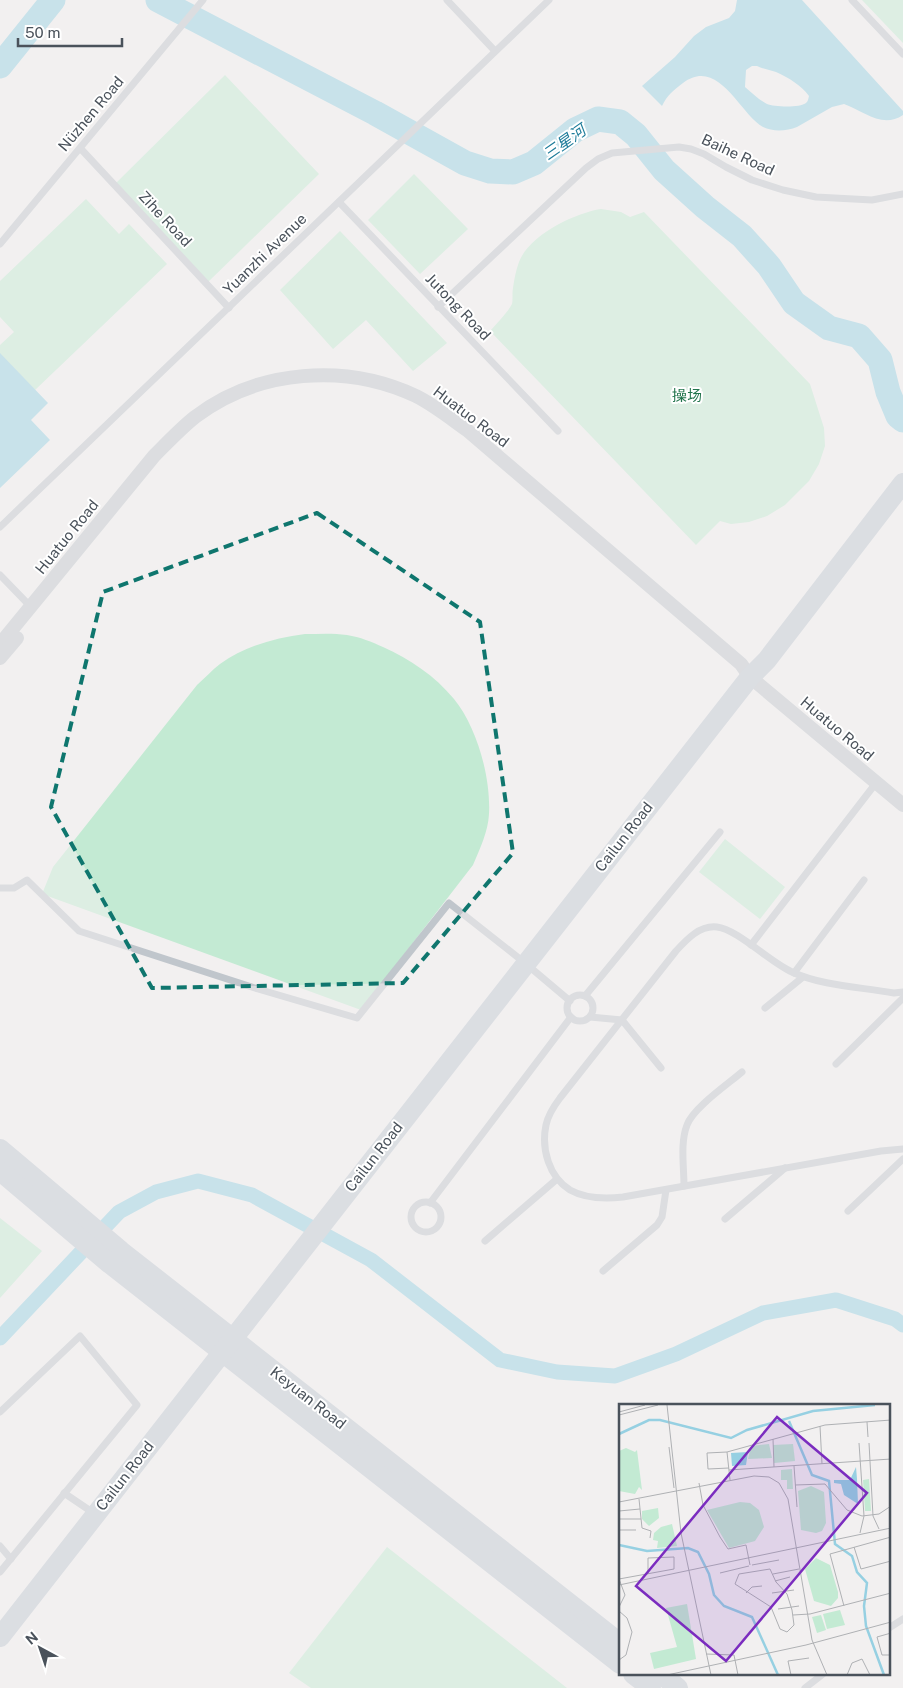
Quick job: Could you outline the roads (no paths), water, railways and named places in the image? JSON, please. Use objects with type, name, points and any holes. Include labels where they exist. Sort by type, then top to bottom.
[{"type":"street","name":"Huatuo Road","points":[[0,644],[154,456],[196,416],[220,401],[243,390],[270,382],[302,376],[335,375],[366,379],[418,397],[466,430],[741,664],[750,677],[903,806]]},
{"type":"street","name":"Huatuo Road","points":[[0,658],[160,462],[201,423],[247,398],[273,390],[304,384],[336,383],[392,396],[414,405],[434,417],[462,437],[710,650],[736,671],[750,677]]},
{"type":"street","name":"Cailun Road","points":[[750,677],[756,662],[903,471]]},
{"type":"street","name":"Cailun Road","points":[[0,1637],[525,963],[750,677],[761,667],[785,637],[903,484]]},
{"type":"street","name":"Keyuan Road","points":[[0,1149],[62,1213]]},
{"type":"street","name":"Keyuan Road","points":[[0,1171],[62,1213],[619,1663]]},
{"type":"street","name":"Keyuan Road","points":[[227,1345],[619,1642]]},
{"type":"street","points":[[636,1676],[651,1688]]},
{"type":"street","points":[[663,1676],[678,1688]]},
{"type":"lane","name":"Nüzhen Road","points":[[0,244],[81,149],[203,0]]},
{"type":"lane","points":[[447,0],[495,51]]},
{"type":"lane","name":"Yuanzhi Avenue","points":[[0,527],[549,0]]},
{"type":"lane","points":[[852,0],[903,54]]},
{"type":"lane","name":"Baihe Road","points":[[438,307],[586,168],[605,156],[626,151],[691,148],[752,180],[783,190],[816,197],[872,200],[903,194]]},
{"type":"lane","name":"Zihe Road","points":[[81,149],[228,308]]},
{"type":"lane","name":"Jutong Road","points":[[338,202],[558,431]]},
{"type":"lane","points":[[0,575],[31,606]]},
{"type":"lane","points":[[751,945],[876,783]]},
{"type":"lane","points":[[584,996],[720,832]]},
{"type":"lane","points":[[0,888],[14,888],[27,880],[79,931],[258,989],[357,1018],[448,903],[570,1001]]},
{"type":"lane","points":[[794,973],[864,880]]},
{"type":"lane","points":[[903,992],[865,988],[802,976],[776,963],[729,930],[708,926],[686,939],[560,1098],[551,1111],[546,1125],[545,1140],[549,1164],[558,1179],[572,1191],[589,1197],[606,1199],[881,1151],[903,1149]]},
{"type":"lane","points":[[765,1008],[802,976]]},
{"type":"lane","points":[[590,1017],[593,1005],[591,1001],[584,996],[576,996],[570,1001],[568,1010],[571,1017],[575,1020],[583,1021],[590,1017],[622,1020],[661,1068]]},
{"type":"lane","points":[[836,1064],[903,998]]},
{"type":"lane","points":[[430,1203],[571,1017]]},
{"type":"lane","points":[[684,1186],[683,1141],[687,1124],[698,1109],[742,1072]]},
{"type":"lane","points":[[848,1211],[903,1159]]},
{"type":"lane","points":[[724,1219],[785,1168]]},
{"type":"lane","points":[[485,1240],[558,1179]]},
{"type":"lane","points":[[603,1271],[657,1225],[662,1217],[666,1190]]},
{"type":"lane","points":[[421,1203],[430,1203],[438,1209],[440,1219],[436,1228],[426,1232],[421,1231],[414,1226],[411,1218],[412,1213],[421,1203]]},
{"type":"lane","points":[[0,1412],[80,1336],[137,1405],[0,1572]]},
{"type":"lane","points":[[64,1493],[96,1514]]},
{"type":"lane","points":[[0,1546],[11,1559]]},
{"type":"lane","points":[[890,1627],[903,1619]]},
{"type":"lane","points":[[805,1688],[820,1676]]},
{"type":"water","points":[[737,0],[802,0],[903,111],[903,115],[895,119],[880,120],[844,104],[832,107],[797,127],[771,130],[754,120],[728,90],[718,82],[707,77],[696,77],[683,83],[668,96],[662,106],[642,86],[675,57],[694,36],[706,27],[729,18],[735,11]],"holes":[[[752,66],[776,72],[794,82],[809,96],[807,102],[803,105],[787,106],[770,105],[761,100],[745,87],[746,70]]]},
{"type":"water","points":[[0,353],[48,403],[31,420],[50,440],[0,488]]},
{"type":"waterway","points":[[0,66],[53,0]]},
{"type":"waterway","name":"三星河","points":[[158,0],[375,113],[465,163],[490,171],[513,172],[534,163],[575,130],[598,119],[620,122],[636,135],[664,170],[705,207],[742,236],[769,266],[794,303],[829,328],[859,336],[880,360],[888,392],[898,416],[903,420]]},
{"type":"waterway","points":[[0,1338],[119,1212],[156,1192],[198,1181],[252,1195],[371,1260],[500,1360],[557,1372],[615,1376],[676,1354],[763,1313],[836,1300],[895,1319],[903,1325]]},
{"type":"park label","name":"操场","points":[[687,396]]}]
